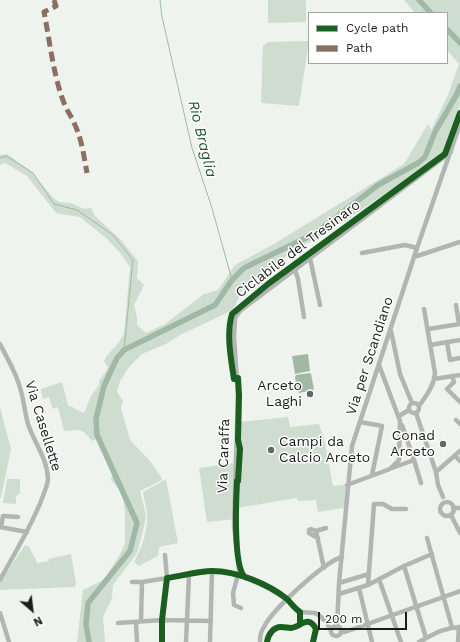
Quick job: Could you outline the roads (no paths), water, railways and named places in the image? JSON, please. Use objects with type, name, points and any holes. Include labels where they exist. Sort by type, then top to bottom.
[{"type":"street","name":"Via per Scandiano","points":[[336,626],[347,485],[352,446],[417,248],[460,124]]},
{"type":"street","name":"Via Caraffa","points":[[241,608],[234,605],[233,593],[239,568],[234,525],[238,393],[235,365],[234,323],[237,314],[451,152]]},
{"type":"street","points":[[414,257],[460,242]]},
{"type":"street","points":[[362,253],[405,245],[417,248]]},
{"type":"street","points":[[310,258],[320,305]]},
{"type":"street","points":[[295,270],[298,279],[304,317]]},
{"type":"street","points":[[428,329],[460,324],[456,305]]},
{"type":"street","points":[[416,413],[419,411],[419,406],[427,395],[435,373],[424,309]]},
{"type":"street","points":[[391,329],[400,374],[412,404]]},
{"type":"street","points":[[430,345],[460,340]]},
{"type":"street","points":[[446,342],[450,360],[460,358]]},
{"type":"street","name":"Via Casellette","points":[[0,344],[16,377],[28,422],[45,463],[48,479],[39,508],[0,580]]},
{"type":"street","points":[[385,346],[394,346]]},
{"type":"street","points":[[379,365],[400,419],[421,483]]},
{"type":"street","points":[[434,379],[460,375]]},
{"type":"street","points":[[452,376],[454,382],[447,389],[460,402]]},
{"type":"street","points":[[412,404],[415,403],[419,406]]},
{"type":"street","points":[[390,469],[399,460],[400,419],[409,410],[412,404]]},
{"type":"street","points":[[409,410],[416,413]]},
{"type":"street","points":[[416,413],[443,497],[446,502],[454,508],[460,508]]},
{"type":"street","points":[[456,420],[460,424]]},
{"type":"street","points":[[360,422],[382,426],[372,475]]},
{"type":"street","points":[[436,472],[460,451]]},
{"type":"street","points":[[455,456],[460,461]]},
{"type":"street","points":[[347,485],[414,460]]},
{"type":"street","points":[[446,502],[440,508],[440,512],[445,516],[451,515]]},
{"type":"street","points":[[368,585],[374,504],[384,504],[392,509],[406,509]]},
{"type":"street","points":[[451,515],[454,508]]},
{"type":"street","points":[[451,515],[460,533]]},
{"type":"street","points":[[18,517],[3,516],[1,527],[27,532]]},
{"type":"street","points":[[324,568],[316,531],[326,528]]},
{"type":"street","points":[[427,538],[452,627]]},
{"type":"street","points":[[339,594],[368,585],[404,566],[432,554]]},
{"type":"street","points":[[162,642],[162,620],[167,578],[165,555]]},
{"type":"street","points":[[260,642],[263,627],[302,584],[342,556]]},
{"type":"street","points":[[404,566],[415,607],[426,638]]},
{"type":"street","points":[[210,642],[212,571]]},
{"type":"street","points":[[132,582],[142,582],[212,571],[237,575],[255,581],[288,599],[300,612],[315,613],[320,616],[333,635],[336,636]]},
{"type":"street","points":[[339,583],[369,574]]},
{"type":"street","points":[[186,642],[189,575]]},
{"type":"street","points":[[379,579],[401,642]]},
{"type":"street","points":[[142,582],[142,621]]},
{"type":"street","points":[[359,588],[372,642]]},
{"type":"street","points":[[335,642],[336,636],[341,632],[345,632],[460,591]]},
{"type":"street","points":[[0,613],[9,642]]},
{"type":"street","points":[[118,623],[136,623],[142,621],[162,620],[211,621]]},
{"type":"street","points":[[136,623],[137,642]]},
{"type":"street","points":[[330,629],[336,626],[341,632]]},
{"type":"street","points":[[419,642],[437,632],[452,627],[460,627],[458,642]]},
{"type":"waterway","name":"Rio Braglia","points":[[160,0],[162,17],[192,148],[212,208],[232,280]]},
{"type":"waterway","points":[[419,0],[430,12]]},
{"type":"waterway","points":[[448,30],[460,43]]},
{"type":"waterway","points":[[89,642],[86,624],[88,603],[130,551],[137,523],[97,435],[96,419],[104,386],[117,358],[124,350],[215,305],[232,280],[244,268],[316,233],[378,185],[418,163],[425,157],[435,132],[460,86]]},
{"type":"waterway","points":[[0,158],[6,156],[33,173],[54,204],[77,210],[113,235],[133,260],[124,350]]},
{"type":"place","name":"Arceto Laghi","points":[[310,394]]},
{"type":"place","name":"Conad Arceto","points":[[443,444]]},
{"type":"place","name":"Campi da Calcio Arceto","points":[[271,450]]}]
